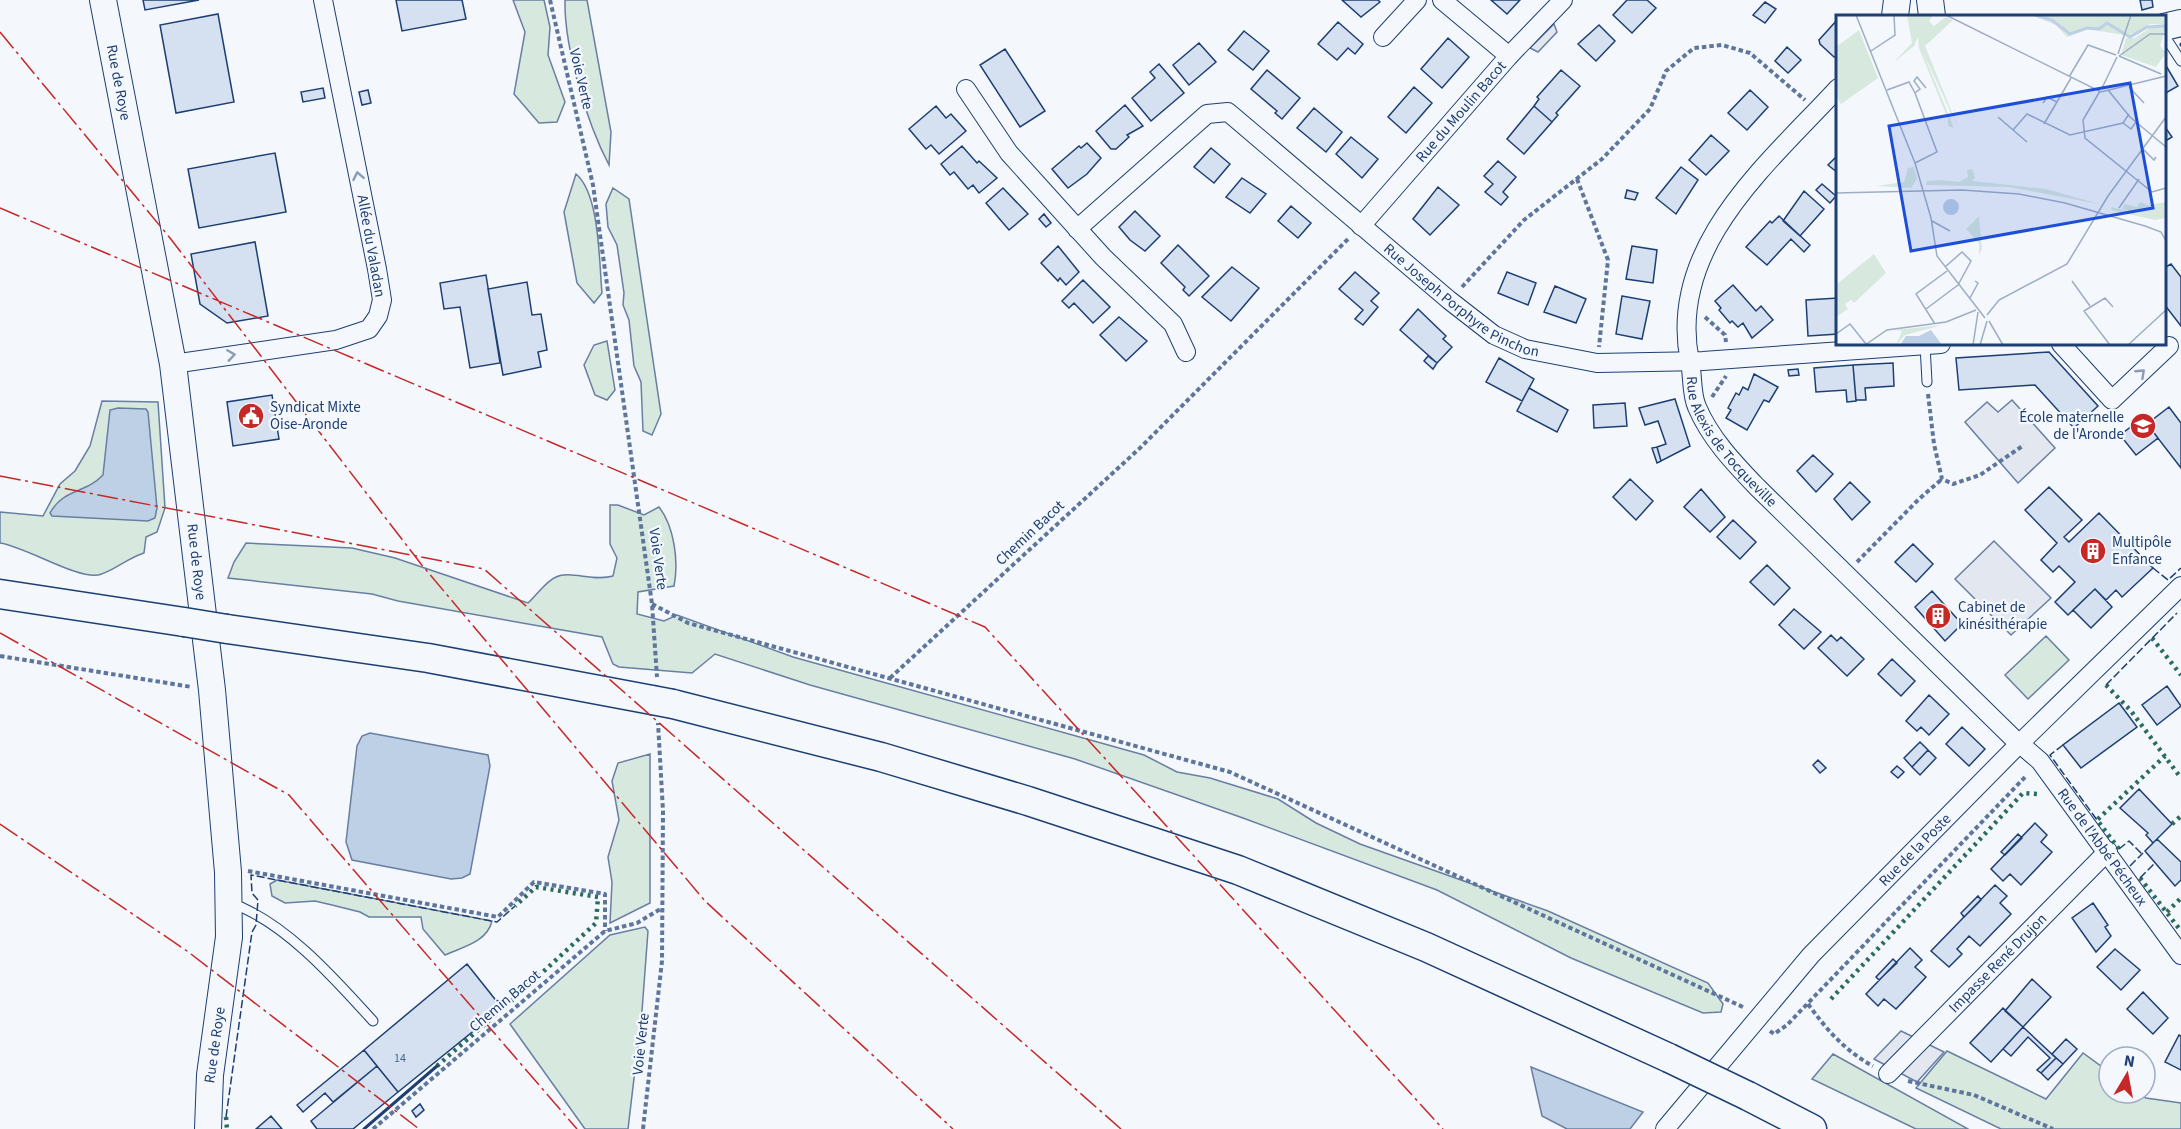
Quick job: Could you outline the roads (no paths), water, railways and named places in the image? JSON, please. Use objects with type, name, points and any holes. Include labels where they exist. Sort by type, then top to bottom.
[{"type":"main road","name":"Rue de Roye","points":[[103,0],[173,364],[212,690],[229,902],[226,966],[210,1075],[208,1129]]},
{"type":"main road","points":[[1895,15],[1898,0]]},
{"type":"main road","points":[[1930,0],[1933,15]]},
{"type":"main road","points":[[2166,27],[2181,23]]},
{"type":"main road","points":[[0,594],[450,662],[660,702],[881,757],[1028,801],[1238,870],[1426,947],[1669,1058],[1812,1129]]},
{"type":"street","name":"Allée du Valadan","points":[[173,364],[336,340],[369,329],[378,316],[382,300],[377,269],[323,0]]},
{"type":"street","points":[[1383,37],[1417,0]]},
{"type":"street","points":[[1442,0],[1509,56]]},
{"type":"street","name":"Rue du Moulin Bacot","points":[[1361,226],[1509,56],[1563,0]]},
{"type":"street","points":[[966,89],[1009,153],[1077,229],[1173,324],[1186,352]]},
{"type":"street","name":"Rue Alexis de Tocqueville","points":[[1836,90],[1731,204],[1704,247],[1694,277],[1688,311],[1687,350],[1696,405],[1721,449],[1757,488],[2019,744]]},
{"type":"street","name":"Rue Joseph Porphyre Pinchon","points":[[1077,229],[1207,114],[1228,112],[1449,300],[1494,335],[1525,349],[1597,363],[1690,361],[1919,345]]},
{"type":"street","points":[[2062,345],[2112,400],[2174,347]]},
{"type":"street","name":"Rue de la Poste","points":[[1665,1129],[1752,1016],[2019,744],[2181,586]]},
{"type":"street","name":"Rue de l'Abbé Pécheux","points":[[2019,744],[2040,761],[2108,851],[2181,955]]},
{"type":"street","name":"Impasse René Drujon","points":[[1888,1074],[2108,851]]},
{"type":"lane","points":[[2166,38],[2181,61]]},
{"type":"lane","points":[[1927,382],[1933,345]]},
{"type":"lane","points":[[229,902],[256,914],[325,969],[373,1021]]},
{"type":"water","points":[[146,409],[148,412],[157,508],[155,518],[148,521],[52,516],[50,513],[62,499],[103,475],[110,410]]},
{"type":"water","points":[[370,733],[488,755],[490,766],[470,874],[462,878],[451,879],[352,860],[346,842],[357,746],[362,736]]},
{"type":"water","points":[[1531,1067],[1643,1112],[1630,1129],[1567,1129],[1542,1116]]},
{"type":"place","name":"Syndicat Mixte Oise-Aronde","points":[[251,416]]},
{"type":"place","name":"École maternelle de l'Aronde","points":[[2143,426]]},
{"type":"place","name":"Multipôle Enfance","points":[[2093,551]]},
{"type":"place","name":"Cabinet de kinésithérapie","points":[[1938,616]]}]
